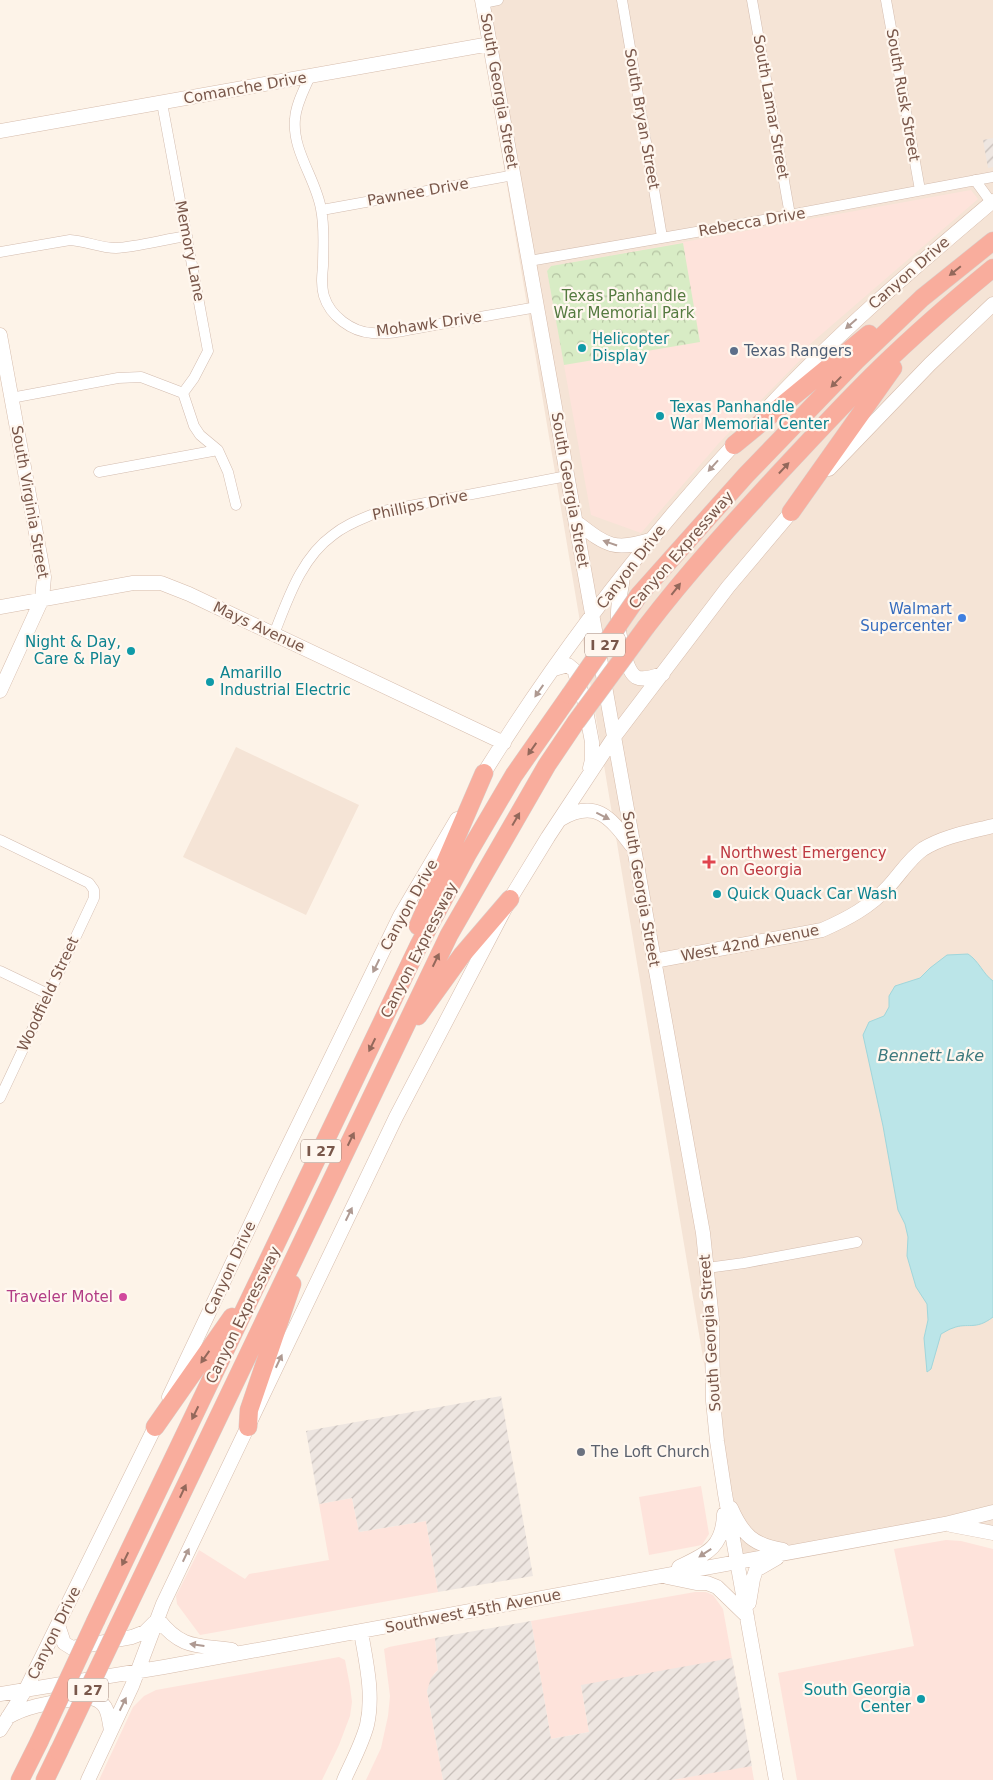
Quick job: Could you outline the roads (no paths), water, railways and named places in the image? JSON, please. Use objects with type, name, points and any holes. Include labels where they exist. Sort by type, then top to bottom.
[{"type":"highway","name":"Canyon Expressway","points":[[20,1780],[419,945],[467,855],[514,775],[639,595],[746,475],[856,361],[910,309],[993,240]]},
{"type":"highway","name":"Canyon Expressway","points":[[45,1780],[448,935],[547,765],[576,722],[646,627],[678,585],[724,532],[880,368],[993,268]]},
{"type":"highway","points":[[734,444],[877,326],[910,309]]},
{"type":"highway","points":[[791,512],[884,379],[930,322]]},
{"type":"highway","points":[[384,1020],[389,995],[484,773]]},
{"type":"highway","points":[[394,1048],[462,955],[510,899]]},
{"type":"highway","points":[[248,1427],[249,1410],[316,1212]]},
{"type":"highway","points":[[155,1427],[233,1316],[285,1226]]},
{"type":"main road","name":"South Georgia Street","points":[[482,1],[703,1233],[712,1320],[713,1401],[725,1494],[776,1780]]},
{"type":"main road","name":"Comanche Drive","points":[[0,131],[490,44]]},
{"type":"main road","name":"Canyon Drive","points":[[4,1724],[26,1689],[58,1625],[400,916],[484,773],[592,616],[623,574],[695,486],[801,372],[844,330],[992,201]]},
{"type":"main road","points":[[88,1780],[138,1672],[158,1619],[186,1556],[396,1116],[510,899],[614,737],[728,587],[826,472],[930,364],[993,304]]},
{"type":"main road","name":"South Virginia Street","points":[[0,335],[44,577],[42,599],[0,691]]},
{"type":"main road","points":[[576,522],[595,536],[616,546],[633,545],[650,540]]},
{"type":"main road","points":[[623,574],[617,617],[626,662],[630,671],[635,676],[641,678],[663,674]]},
{"type":"main road","name":"Mays Avenue","points":[[0,607],[133,583],[160,583],[189,594],[504,743]]},
{"type":"main road","points":[[554,669],[564,665],[571,666],[584,700],[592,742],[592,760],[588,776]]},
{"type":"main road","points":[[560,819],[571,812],[584,810],[598,812],[609,818],[634,848]]},
{"type":"main road","name":"West 42nd Avenue","points":[[654,961],[822,930],[847,920],[871,903],[889,886],[908,862],[923,850],[942,839],[993,826]]},
{"type":"main road","points":[[725,1494],[735,1517],[746,1534],[754,1542],[770,1548],[792,1551]]},
{"type":"main road","points":[[662,1576],[701,1556],[715,1546],[722,1535],[725,1494]]},
{"type":"main road","name":"Southwest 45th Avenue","points":[[0,1694],[138,1672],[361,1632],[945,1524],[993,1512]]},
{"type":"main road","points":[[945,1524],[993,1533]]},
{"type":"main road","points":[[747,1616],[756,1570],[763,1564],[792,1551]]},
{"type":"main road","points":[[662,1576],[696,1583],[707,1583],[717,1587],[747,1616]]},
{"type":"main road","points":[[58,1625],[64,1643],[72,1648],[132,1637],[145,1632],[158,1619]]},
{"type":"main road","points":[[158,1619],[169,1634],[183,1643],[246,1652]]},
{"type":"main road","points":[[344,1780],[359,1748],[366,1726],[369,1706],[369,1685],[361,1632]]},
{"type":"main road","points":[[4,1724],[20,1710],[87,1697],[96,1698],[104,1705],[108,1712],[111,1731]]},
{"type":"street","points":[[482,1],[498,0]]},
{"type":"street","name":"South Bryan Street","points":[[622,0],[662,237]]},
{"type":"street","name":"South Lamar Street","points":[[752,0],[790,215]]},
{"type":"street","name":"South Rusk Street","points":[[886,0],[920,190]]},
{"type":"street","name":"Mohawk Drive","points":[[310,76],[300,100],[295,118],[294,133],[312,178],[322,210],[324,229],[322,282],[328,307],[348,325],[360,331],[373,333],[398,332],[537,307]]},
{"type":"street","name":"Memory Lane","points":[[162,103],[208,350],[184,393]]},
{"type":"street","name":"Pawnee Drive","points":[[322,210],[514,175]]},
{"type":"street","name":"Rebecca Drive","points":[[529,261],[993,177]]},
{"type":"street","points":[[975,180],[992,201]]},
{"type":"street","points":[[0,252],[70,240],[81,241],[100,247],[118,248],[187,236]]},
{"type":"street","points":[[11,398],[118,378],[141,377],[184,393],[194,426],[200,435],[218,450],[228,472],[236,506]]},
{"type":"street","points":[[99,472],[218,450]]},
{"type":"street","name":"Phillips Drive","points":[[274,634],[300,573],[316,550],[332,535],[351,523],[378,512],[568,476]]},
{"type":"street","name":"Woodfield Street","points":[[0,840],[89,883],[94,890],[94,898],[0,1098]]},
{"type":"street","points":[[0,971],[48,994]]},
{"type":"street","points":[[707,1268],[858,1242]]},
{"type":"water","name":"Bennett Lake","points":[[968,954],[993,981],[993,1317],[981,1324],[958,1326],[941,1334],[931,1369],[927,1372],[924,1338],[928,1320],[927,1304],[916,1287],[907,1256],[908,1237],[905,1224],[898,1210],[883,1126],[863,1035],[869,1022],[884,1016],[889,1007],[889,996],[895,986],[920,978],[947,955]]},
{"type":"place","name":"Helicopter Display","points":[[582,348]]},
{"type":"place","name":"Texas Rangers","points":[[734,351]]},
{"type":"place","name":"Texas Panhandle War Memorial Center","points":[[660,416]]},
{"type":"place","name":"Walmart Supercenter","points":[[962,618]]},
{"type":"place","name":"Night & Day, Care & Play","points":[[131,651]]},
{"type":"place","name":"Amarillo Industrial Electric","points":[[210,682]]},
{"type":"place","name":"Northwest Emergency on Georgia","points":[[709,862]]},
{"type":"place","name":"Quick Quack Car Wash","points":[[717,894]]},
{"type":"place","name":"Traveler Motel","points":[[123,1297]]},
{"type":"place","name":"The Loft Church","points":[[581,1452]]},
{"type":"place","name":"South Georgia Center","points":[[921,1699]]},
{"type":"park label","name":"Texas Panhandle War Memorial Park","points":[[624,304]]}]
